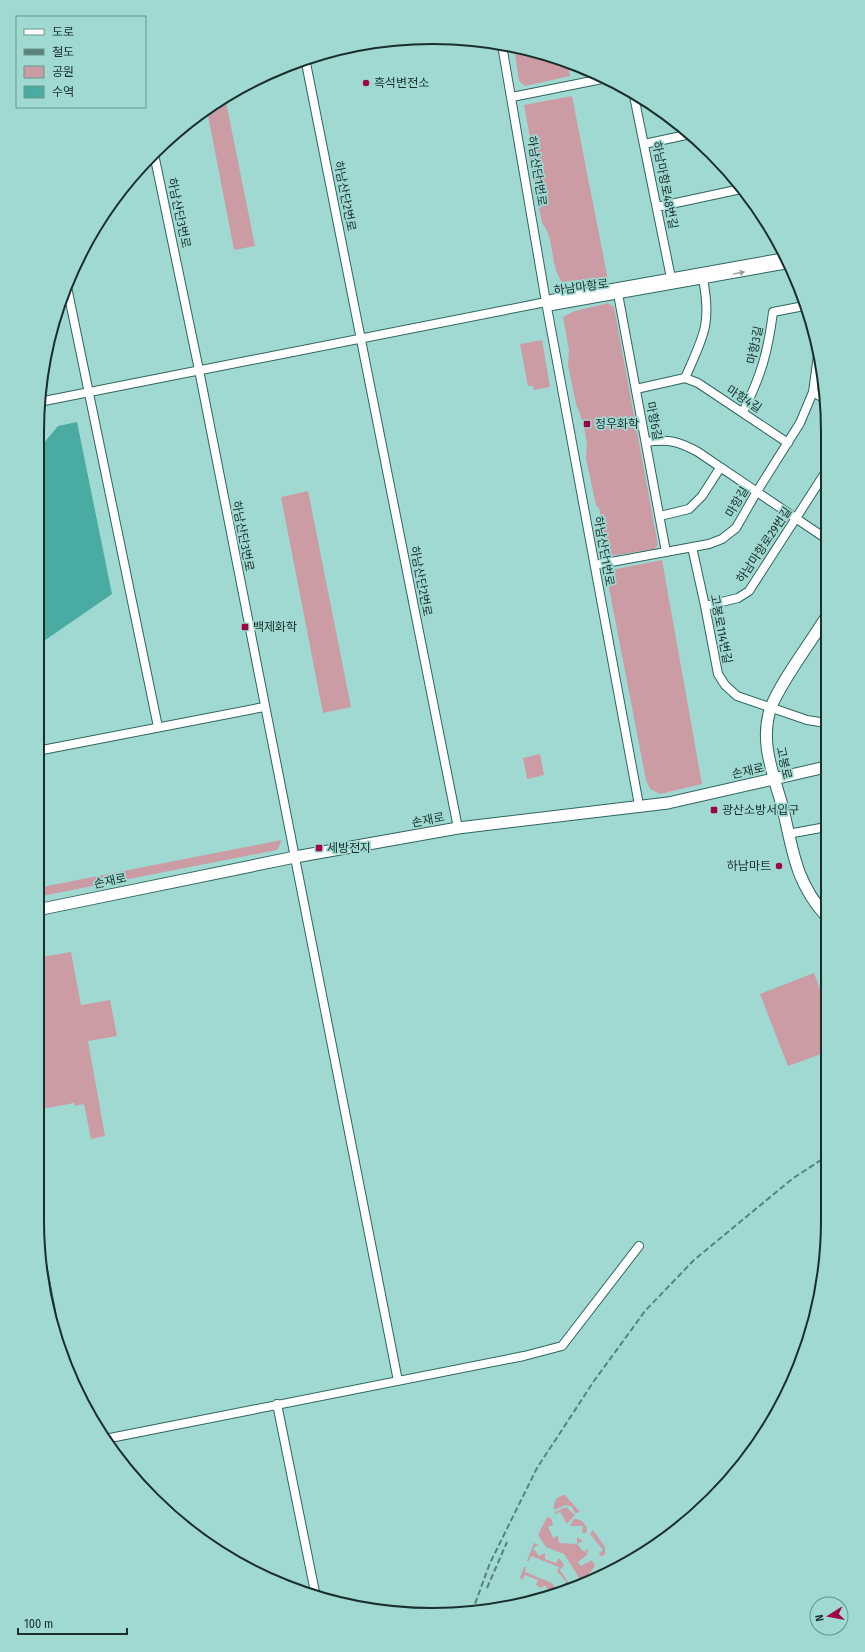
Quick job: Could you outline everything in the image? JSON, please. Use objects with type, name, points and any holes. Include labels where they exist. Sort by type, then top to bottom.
[{"type":"main road","name":"고봉로","points":[[821,625],[784,682],[771,707],[768,722],[766,750],[788,834],[803,882],[810,897],[821,910]]},
{"type":"main road","name":"손재로","points":[[44,909],[295,857],[458,828],[668,803],[821,767]]},
{"type":"street","name":"하남산단1번로","points":[[503,50],[546,302],[638,806]]},
{"type":"street","name":"하남산단2번로","points":[[307,66],[458,828]]},
{"type":"street","points":[[512,97],[595,80]]},
{"type":"street","name":"하남마항로48번길","points":[[635,101],[671,278]]},
{"type":"street","points":[[644,144],[683,136]]},
{"type":"street","name":"하남산단3번로","points":[[155,161],[199,370],[264,707],[398,1381]]},
{"type":"street","points":[[657,207],[736,190]]},
{"type":"street","name":"하남마항로","points":[[779,258],[550,299],[546,302],[552,306],[783,265]]},
{"type":"street","points":[[636,389],[685,378],[705,332],[707,301],[703,279]]},
{"type":"street","name":"마항6길","points":[[618,294],[666,552]]},
{"type":"street","points":[[69,297],[87,392],[158,727]]},
{"type":"street","points":[[46,401],[546,302]]},
{"type":"street","name":"마항3길","points":[[743,412],[757,384],[765,362],[773,312],[800,307]]},
{"type":"street","name":"마항길","points":[[595,565],[709,544],[722,539],[736,528],[800,423],[813,392],[816,370]]},
{"type":"street","name":"마항4길","points":[[685,378],[698,383],[788,442]]},
{"type":"street","points":[[813,392],[819,396]]},
{"type":"street","points":[[646,442],[664,440],[679,442],[698,452],[756,493],[821,535]]},
{"type":"street","points":[[660,516],[689,509],[702,496],[720,468]]},
{"type":"street","name":"하남마항로29번길","points":[[705,606],[738,598],[749,591],[821,479]]},
{"type":"street","name":"고봉로114번길","points":[[692,547],[718,674],[721,680],[737,696],[806,720],[821,722]]},
{"type":"street","points":[[44,750],[264,707]]},
{"type":"street","points":[[788,834],[821,828]]},
{"type":"street","points":[[111,1438],[524,1356],[562,1346],[639,1246]]},
{"type":"street","points":[[277,1404],[314,1589]]},
{"type":"green space","points":[[515,53],[533,57],[569,70],[570,76],[525,86],[519,81]]},
{"type":"green space","points":[[572,96],[608,280],[597,282],[591,279],[562,282],[558,275],[555,268],[549,237],[542,223],[528,152],[531,143],[524,105]]},
{"type":"green space","points":[[226,103],[255,246],[234,250],[208,115]]},
{"type":"green space","points":[[608,303],[614,307],[658,545],[654,549],[611,556],[607,552],[599,508],[596,505],[586,459],[587,443],[583,422],[576,404],[568,365],[569,350],[563,317],[575,311]]},
{"type":"green space","points":[[542,340],[550,387],[534,390],[533,386],[528,386],[520,344]]},
{"type":"green space","points":[[308,491],[351,707],[323,713],[281,497]]},
{"type":"green space","points":[[662,560],[702,784],[660,794],[650,789],[646,780],[608,583],[609,573],[611,570]]},
{"type":"green space","points":[[540,754],[544,775],[527,779],[523,758]]},
{"type":"green space","points":[[282,840],[277,850],[44,896],[44,887]]},
{"type":"green space","points":[[71,952],[81,1005],[110,1000],[117,1036],[88,1041],[105,1136],[91,1139],[84,1104],[75,1106],[74,1103],[44,1109],[44,957]]},
{"type":"green space","points":[[814,973],[821,992],[821,1054],[788,1066],[760,994]]},
{"type":"green space","points":[[565,1495],[580,1512],[575,1513],[572,1507],[566,1505],[554,1510],[556,1500],[560,1496]]},
{"type":"green space","points":[[566,1507],[575,1515],[567,1524],[560,1512],[555,1514],[555,1512]]},
{"type":"green space","points":[[547,1517],[551,1518],[553,1525],[548,1527],[553,1538],[558,1536],[559,1543],[577,1544],[584,1552],[588,1548],[587,1555],[578,1562],[581,1566],[592,1560],[595,1566],[588,1575],[579,1578],[564,1554],[546,1547],[538,1535]]},
{"type":"green space","points":[[574,1519],[584,1523],[587,1530],[585,1534],[582,1532],[583,1526],[569,1527]]},
{"type":"green space","points":[[593,1530],[605,1547],[605,1554],[601,1557],[599,1553],[603,1550],[590,1534]]},
{"type":"green space","points":[[577,1537],[583,1541],[577,1544]]},
{"type":"green space","points":[[534,1543],[539,1545],[533,1548],[539,1556],[545,1553],[545,1559],[556,1563],[559,1558],[564,1565],[560,1570],[568,1583],[567,1583],[557,1572],[559,1567],[531,1556],[529,1561],[527,1561]]},
{"type":"green space","points":[[524,1567],[526,1567],[525,1572],[552,1583],[556,1588],[548,1590],[545,1585],[541,1588],[536,1585],[538,1580],[525,1575],[522,1580],[520,1578]]},
{"type":"water","points":[[77,422],[112,594],[44,641],[44,443],[58,426]]},
{"type":"railway","points":[[474,1606],[490,1563],[537,1468],[594,1381],[645,1311],[694,1260],[792,1179],[821,1160]]},
{"type":"railway","points":[[487,1588],[507,1542]]},
{"type":"place","name":"흑석변전소","points":[[366,83]]},
{"type":"place","name":"정우화학","points":[[587,424]]},
{"type":"place","name":"백제화학","points":[[245,627]]},
{"type":"place","name":"광산소방서입구","points":[[714,810]]},
{"type":"place","name":"세방전지","points":[[319,848]]},
{"type":"place","name":"하남마트","points":[[779,866]]}]
